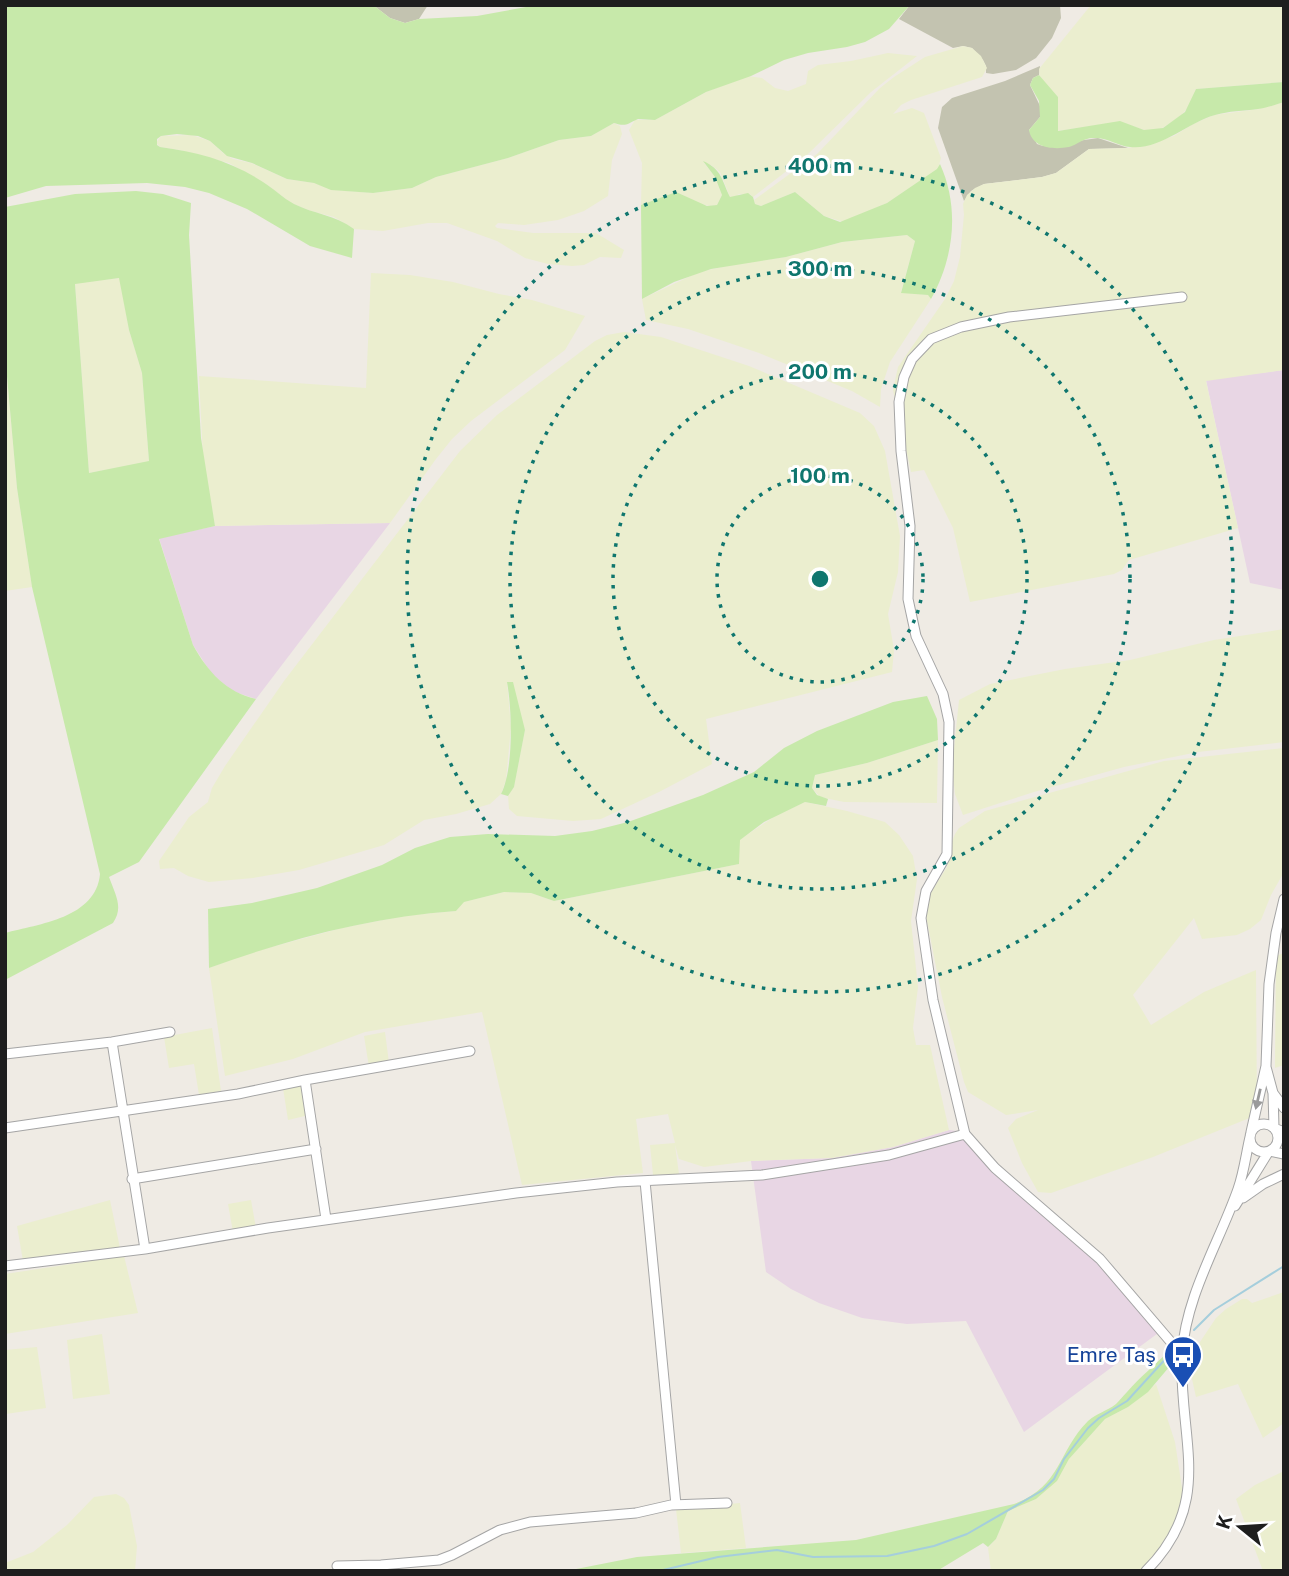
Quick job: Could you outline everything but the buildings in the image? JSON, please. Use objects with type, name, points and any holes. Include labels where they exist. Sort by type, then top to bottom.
[{"type":"street","points":[[1182,297],[1009,317],[961,327],[931,339],[912,359],[904,377],[899,402],[901,451],[910,526],[908,599],[916,636],[943,694],[949,722],[947,854],[926,891],[921,918],[933,1000],[965,1134],[995,1168],[1100,1259],[1182,1355]]},
{"type":"street","points":[[1147,1571],[1167,1547],[1183,1517],[1189,1458],[1182,1355],[1186,1323],[1239,1187],[1266,1066],[1269,984],[1284,899]]},
{"type":"street","points":[[5,1054],[112,1042],[170,1032]]},
{"type":"street","points":[[112,1042],[145,1249]]},
{"type":"street","points":[[5,1128],[238,1094],[470,1051]]},
{"type":"street","points":[[1220,1231],[1278,1141],[1279,1130],[1266,1066]]},
{"type":"street","points":[[305,1080],[326,1219]]},
{"type":"street","points":[[1273,1093],[1284,1108]]},
{"type":"street","points":[[1250,1135],[1261,1124],[1279,1130]]},
{"type":"street","points":[[5,1266],[145,1249],[326,1219],[516,1193],[645,1181],[762,1175],[889,1155],[965,1134]]},
{"type":"street","points":[[1250,1135],[1255,1149],[1284,1154]]},
{"type":"street","points":[[132,1179],[316,1149]]},
{"type":"street","points":[[1238,1201],[1284,1174]]},
{"type":"street","points":[[645,1181],[676,1505]]},
{"type":"street","points":[[337,1566],[439,1560],[500,1530],[530,1522],[636,1513],[676,1505],[727,1503]]},
{"type":"shaded area","points":[[373,5],[428,5],[419,19],[405,23],[390,18]]},
{"type":"shaded area","points":[[910,5],[1060,5],[1061,18],[1052,38],[1036,58],[1016,70],[993,74],[986,73],[983,60],[972,48],[953,48],[899,19]]},
{"type":"shaded area","points":[[1091,5],[1284,5],[1284,82],[1196,89],[1189,106],[1180,117],[1159,130],[1144,130],[1120,122],[1057,131],[1058,97],[1040,79],[1039,69]]},
{"type":"shaded area","points":[[963,46],[972,48],[981,56],[987,68],[982,77],[911,100],[901,105],[893,114],[912,108],[924,113],[941,158],[938,169],[887,203],[844,222],[824,216],[795,192],[761,206],[755,204],[754,200],[817,154],[880,88],[894,77],[925,57]]},
{"type":"shaded area","points":[[888,53],[917,56],[871,92],[806,156],[753,197],[750,194],[739,194],[734,198],[730,197],[720,172],[704,163],[715,177],[722,195],[717,205],[700,204],[676,192],[641,205],[642,163],[629,130],[635,120],[655,120],[706,92],[747,76],[762,78],[775,88],[788,91],[806,84],[808,71],[818,65]]},
{"type":"shaded area","points":[[1040,66],[1039,75],[1033,78],[1030,85],[1040,106],[1040,117],[1029,130],[1037,144],[1043,146],[1098,138],[1128,148],[1089,149],[1056,173],[984,184],[971,191],[964,201],[938,128],[942,107],[952,98],[1005,81]]},
{"type":"shaded area","points":[[1284,102],[1284,370],[1206,381],[1238,528],[1129,560],[1122,570],[1114,574],[970,602],[953,528],[924,470],[911,472],[893,390],[898,367],[945,299],[954,281],[960,257],[963,204],[967,195],[984,184],[1056,173],[1089,149],[1128,148],[1151,143],[1174,136],[1214,115],[1259,109]]},
{"type":"shaded area","points":[[614,123],[620,126],[622,134],[612,160],[608,196],[584,211],[558,220],[524,225],[498,223],[495,226],[533,233],[596,233],[624,250],[621,258],[600,257],[584,265],[572,266],[525,258],[497,241],[447,223],[428,223],[383,231],[354,229],[334,217],[291,203],[266,184],[229,163],[160,147],[156,143],[161,136],[192,135],[210,141],[233,159],[251,163],[287,179],[336,190],[373,193],[412,188],[436,177],[508,158],[559,140],[591,136]]},
{"type":"shaded area","points":[[907,235],[915,241],[901,292],[928,295],[931,299],[890,362],[881,389],[880,407],[852,391],[759,353],[688,329],[646,320],[642,299],[699,272],[786,257],[842,242]]},
{"type":"shaded area","points":[[371,273],[410,275],[453,282],[532,300],[585,316],[565,350],[471,421],[452,439],[390,523],[215,526],[203,458],[199,376],[366,388]]},
{"type":"shaded area","points":[[120,278],[129,330],[142,373],[149,462],[89,473],[75,283]]},
{"type":"shaded area","points":[[624,332],[661,337],[749,366],[860,413],[874,426],[885,451],[900,536],[898,572],[888,614],[894,650],[892,672],[706,719],[712,764],[601,819],[573,821],[517,816],[509,809],[508,796],[514,786],[525,730],[507,682],[511,727],[506,780],[501,794],[490,804],[424,820],[384,845],[299,870],[209,882],[188,876],[174,868],[160,869],[159,861],[189,817],[208,802],[212,788],[225,766],[284,681],[460,451],[497,415],[595,341],[607,335]]},
{"type":"shaded area","points":[[5,354],[17,488],[32,587],[5,591]]},
{"type":"shaded area","points":[[1284,370],[1284,590],[1250,583],[1206,380]]},
{"type":"shaded area","points":[[390,523],[256,699],[232,691],[211,673],[193,645],[159,538],[215,526]]},
{"type":"shaded area","points":[[1284,629],[1284,742],[1198,752],[1124,767],[963,815],[955,794],[952,768],[959,700],[990,684],[1065,669],[1130,660],[1214,640]]},
{"type":"shaded area","points":[[938,740],[937,803],[844,802],[820,797],[812,788],[815,775],[867,763]]},
{"type":"shaded area","points":[[1284,748],[1284,872],[1261,920],[1237,935],[1202,939],[1194,918],[1133,995],[1151,1025],[1204,992],[1256,970],[1257,1115],[1153,1157],[1051,1193],[1038,1192],[1022,1163],[1008,1128],[1016,1119],[1038,1110],[1006,1115],[968,1092],[942,997],[926,916],[930,894],[947,867],[955,834],[959,828],[985,811],[1164,761]]},
{"type":"shaded area","points":[[805,802],[885,822],[899,835],[913,856],[917,879],[911,921],[918,987],[913,1028],[916,1045],[930,1045],[949,1130],[893,1147],[832,1158],[751,1161],[704,1167],[679,1159],[675,1145],[679,1174],[653,1175],[650,1145],[675,1143],[668,1114],[636,1119],[643,1173],[522,1185],[482,1012],[365,1032],[293,1059],[225,1076],[209,968],[246,954],[342,928],[409,915],[456,911],[463,902],[504,892],[531,893],[554,901],[739,864],[739,840],[777,815]]},
{"type":"shaded area","points":[[1284,953],[1284,1065],[1275,1068],[1276,956]]},
{"type":"shaded area","points":[[212,1028],[221,1091],[199,1095],[194,1064],[169,1068],[164,1037]]},
{"type":"shaded area","points":[[385,1032],[389,1063],[369,1067],[364,1036]]},
{"type":"shaded area","points":[[305,1085],[309,1115],[288,1120],[283,1088]]},
{"type":"shaded area","points":[[949,1130],[965,1132],[1064,1226],[1161,1331],[1024,1432],[966,1321],[907,1324],[862,1318],[819,1303],[766,1272],[751,1161],[832,1158],[893,1147]]},
{"type":"shaded area","points":[[110,1200],[120,1248],[23,1261],[17,1226]]},
{"type":"shaded area","points":[[251,1200],[256,1228],[233,1232],[228,1204]]},
{"type":"shaded area","points":[[124,1256],[138,1313],[5,1334],[5,1274]]},
{"type":"shaded area","points":[[1284,1292],[1284,1423],[1263,1438],[1238,1384],[1196,1397],[1192,1379],[1193,1365],[1200,1342],[1216,1318],[1226,1309],[1242,1299],[1252,1303]]},
{"type":"shaded area","points":[[102,1334],[110,1394],[73,1399],[67,1340]]},
{"type":"shaded area","points":[[37,1347],[46,1408],[6,1414],[5,1350]]},
{"type":"shaded area","points":[[1156,1384],[1175,1442],[1182,1488],[1183,1504],[1168,1540],[1139,1571],[991,1571],[988,1548],[996,1539],[1008,1511],[1036,1499],[1057,1481],[1069,1459],[1105,1419],[1128,1407]]},
{"type":"shaded area","points":[[1284,1471],[1284,1571],[1263,1571],[1236,1499],[1255,1485]]},
{"type":"shaded area","points":[[116,1494],[124,1498],[129,1505],[137,1546],[135,1571],[5,1571],[5,1563],[33,1552],[67,1525],[94,1497]]},
{"type":"shaded area","points":[[740,1503],[746,1548],[681,1553],[676,1509]]},
{"type":"green space","points":[[5,5],[373,5],[390,18],[405,23],[419,19],[477,16],[537,5],[910,5],[889,29],[865,42],[784,60],[751,76],[706,92],[655,120],[638,119],[624,125],[614,123],[591,136],[559,140],[508,158],[436,177],[412,188],[373,193],[331,190],[314,183],[287,179],[252,163],[227,156],[210,141],[198,136],[177,134],[157,139],[157,145],[160,147],[201,155],[239,168],[294,204],[347,224],[354,229],[352,258],[310,246],[247,209],[209,193],[185,187],[147,183],[46,186],[5,198]]},
{"type":"green space","points":[[1039,75],[1058,97],[1058,131],[1120,121],[1144,130],[1163,128],[1185,112],[1196,89],[1284,82],[1284,102],[1261,109],[1215,115],[1163,140],[1141,147],[1093,138],[1069,147],[1050,148],[1034,141],[1029,130],[1040,117],[1039,101],[1030,85],[1033,78]]},
{"type":"green space","points":[[703,161],[718,172],[730,197],[748,193],[755,204],[761,206],[795,192],[824,216],[840,222],[887,203],[937,169],[940,164],[950,198],[952,233],[945,267],[931,299],[928,295],[901,293],[915,241],[907,235],[842,242],[786,257],[711,269],[674,282],[642,299],[641,205],[676,192],[707,206],[717,205],[722,195],[715,177]]},
{"type":"green space","points":[[136,191],[163,194],[191,203],[189,235],[201,438],[215,526],[159,539],[193,645],[199,655],[219,680],[245,696],[256,699],[139,862],[109,877],[118,906],[113,923],[5,980],[5,933],[49,922],[77,910],[88,901],[96,889],[100,874],[32,587],[17,488],[5,354],[5,207],[75,194]],"holes":[[[119,278],[129,330],[142,373],[149,461],[89,473],[75,284]]]},
{"type":"green space","points":[[507,682],[513,682],[525,730],[514,787],[508,796],[501,794],[510,755],[511,723]]},
{"type":"green space","points":[[927,696],[937,719],[938,740],[867,763],[815,775],[812,788],[817,795],[828,799],[826,806],[805,802],[764,822],[740,840],[739,864],[554,901],[531,893],[504,892],[464,902],[456,911],[393,918],[331,931],[209,968],[208,909],[252,903],[317,888],[382,865],[415,848],[450,837],[488,834],[555,836],[628,822],[703,795],[754,772],[784,748],[817,731],[893,702]]},
{"type":"green space","points":[[1170,1350],[1175,1360],[1148,1392],[1105,1419],[1069,1459],[1057,1481],[1036,1499],[1008,1511],[996,1539],[988,1547],[983,1543],[937,1571],[566,1571],[637,1557],[856,1540],[1014,1504],[1030,1497],[1041,1488],[1088,1421],[1116,1404]]},
{"type":"waterway","points":[[1194,1330],[1214,1310],[1284,1266]]},
{"type":"waterway","points":[[659,1571],[718,1557],[777,1550],[813,1557],[887,1556],[934,1546],[967,1534],[1043,1490],[1054,1479],[1064,1459],[1088,1428],[1127,1401],[1170,1354]]},
{"type":"place","name":"Emre Taş","points":[[1183,1389]]}]
